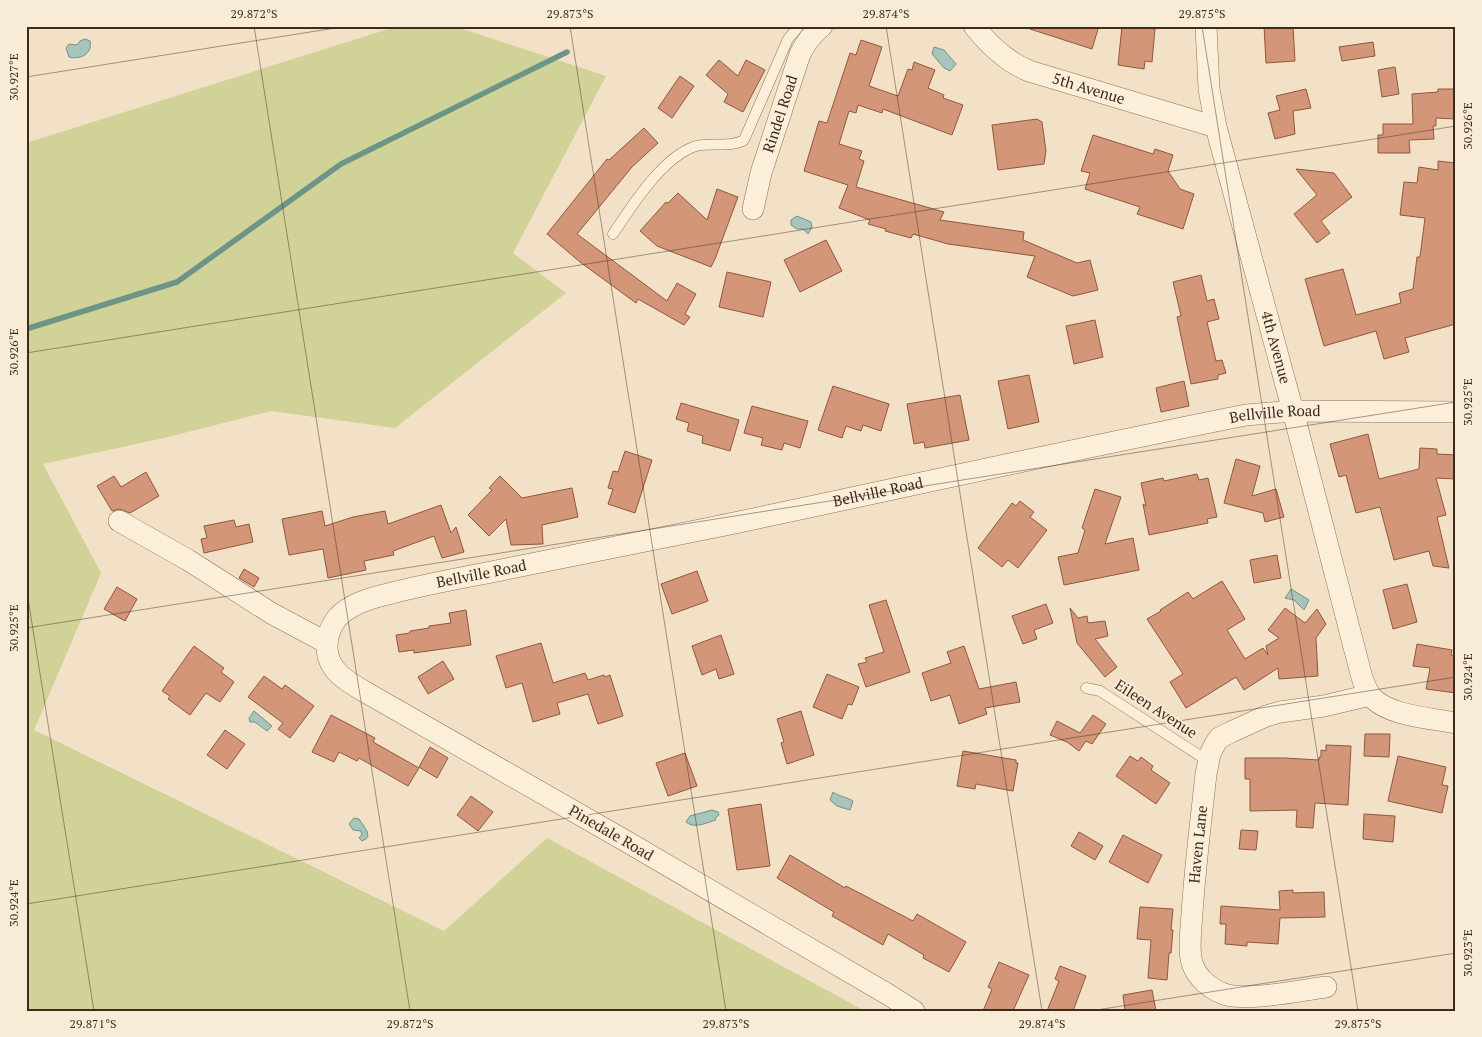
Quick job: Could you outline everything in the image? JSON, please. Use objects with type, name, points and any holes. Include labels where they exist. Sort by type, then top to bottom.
[{"type":"street","name":"Rindel Road","points":[[752,209],[761,173],[800,54],[807,41],[822,26]]},
{"type":"street","name":"5th Avenue","points":[[974,26],[982,37],[996,50],[1029,71],[1216,127]]},
{"type":"street","name":"4th Avenue","points":[[1206,26],[1209,89],[1216,127],[1293,411],[1361,674],[1370,695]]},
{"type":"street","name":"Bellville Road","points":[[327,642],[329,630],[346,610],[366,600],[404,590],[819,505],[1171,430],[1246,415],[1293,411],[1456,412]]},
{"type":"street","points":[[119,521],[188,560],[270,613],[327,642]]},
{"type":"street","name":"Pinedale Road","points":[[327,642],[328,659],[334,670],[367,693],[889,994],[914,1011]]},
{"type":"street","points":[[1370,695],[1389,710],[1456,723]]},
{"type":"street","name":"Haven Lane","points":[[1326,987],[1248,997],[1235,996],[1224,994],[1208,985],[1195,971],[1190,954],[1193,898],[1208,760],[1220,738],[1266,716],[1280,712],[1324,706],[1370,695]]},
{"type":"lane","points":[[613,234],[653,178],[673,160],[687,150],[697,146],[713,143],[738,143],[744,140],[788,39],[799,26]]},
{"type":"lane","name":"Eileen Avenue","points":[[1086,688],[1100,691],[1208,760]]},
{"type":"green space","points":[[398,26],[454,26],[606,76],[513,253],[566,293],[395,428],[271,411],[164,438],[43,464],[101,573],[34,730],[444,931],[547,838],[865,1011],[26,1011],[26,143]]},
{"type":"water","points":[[85,39],[90,41],[88,53],[77,58],[69,57],[66,48],[69,44],[77,45]]},
{"type":"water","points":[[934,47],[944,50],[956,64],[950,71],[944,68],[932,54]]},
{"type":"water","points":[[797,216],[811,222],[812,227],[808,234],[803,229],[797,229],[791,225],[791,220]]},
{"type":"water","points":[[1291,589],[1309,600],[1304,610],[1294,600],[1285,598]]},
{"type":"water","points":[[254,711],[272,726],[267,731],[255,722],[250,722],[249,718]]},
{"type":"water","points":[[833,792],[853,801],[850,810],[837,806],[830,800]]},
{"type":"water","points":[[712,810],[718,812],[719,815],[715,818],[716,820],[696,825],[686,822],[690,816]]},
{"type":"water","points":[[354,818],[359,819],[367,831],[368,836],[362,841],[359,838],[362,834],[361,831],[353,830],[349,824]]},
{"type":"building","points":[[1030,26],[1099,26],[1092,49],[1030,29]]},
{"type":"building","points":[[1122,26],[1155,29],[1152,62],[1145,61],[1144,69],[1118,65]]},
{"type":"building","points":[[1264,26],[1293,26],[1295,61],[1266,63]]},
{"type":"building","points":[[861,40],[882,47],[869,86],[898,96],[908,69],[912,70],[914,62],[935,70],[928,88],[944,95],[943,98],[963,105],[952,135],[883,109],[882,113],[858,105],[856,113],[849,111],[839,144],[862,151],[859,159],[864,161],[856,187],[944,212],[940,220],[1024,232],[1023,240],[1077,263],[1090,260],[1098,290],[1073,296],[1027,277],[1035,256],[948,244],[913,234],[911,238],[868,224],[870,220],[839,208],[848,185],[804,171],[819,121],[827,123],[850,53],[856,55]]},
{"type":"building","points":[[1373,42],[1375,56],[1342,61],[1339,47]]},
{"type":"building","points":[[719,60],[738,76],[746,60],[765,70],[743,112],[724,102],[728,94],[706,75]]},
{"type":"building","points":[[1395,67],[1399,94],[1382,97],[1378,70]]},
{"type":"building","points":[[680,76],[694,86],[672,118],[658,108]]},
{"type":"building","points":[[1306,89],[1311,108],[1293,111],[1295,134],[1275,139],[1268,113],[1280,110],[1276,96]]},
{"type":"building","points":[[1438,89],[1456,89],[1456,119],[1436,118],[1436,126],[1433,126],[1434,139],[1409,140],[1410,153],[1378,153],[1378,135],[1383,135],[1383,124],[1413,124],[1412,94],[1438,92]]},
{"type":"building","points":[[1037,119],[1042,122],[1046,151],[1044,164],[998,170],[992,125]]},
{"type":"building","points":[[644,128],[658,143],[632,167],[577,234],[667,301],[677,283],[696,294],[685,314],[690,317],[684,325],[638,299],[636,303],[580,262],[547,234],[607,159],[609,160]]},
{"type":"building","points":[[1093,135],[1153,154],[1155,149],[1173,155],[1168,171],[1180,189],[1194,194],[1183,229],[1137,214],[1140,207],[1085,189],[1090,173],[1081,171]]},
{"type":"building","points":[[1438,161],[1456,163],[1456,324],[1405,338],[1409,352],[1384,359],[1376,331],[1324,346],[1305,279],[1343,269],[1356,315],[1401,303],[1399,293],[1413,289],[1417,257],[1420,257],[1425,218],[1400,215],[1404,182],[1417,183],[1419,167],[1438,170]]},
{"type":"building","points":[[1296,169],[1334,173],[1352,197],[1321,221],[1330,233],[1317,243],[1294,214],[1317,195]]},
{"type":"building","points":[[717,189],[738,197],[711,267],[657,246],[640,231],[666,202],[668,203],[678,193],[707,220]]},
{"type":"building","points":[[826,240],[842,271],[800,292],[784,260]]},
{"type":"building","points":[[727,272],[771,282],[763,317],[719,307]]},
{"type":"building","points":[[1201,275],[1207,301],[1214,299],[1219,319],[1207,322],[1216,361],[1222,360],[1226,373],[1218,375],[1218,379],[1191,384],[1177,317],[1181,316],[1173,282]]},
{"type":"building","points":[[1095,320],[1103,357],[1074,364],[1066,326]]},
{"type":"building","points":[[1029,375],[1039,422],[1008,429],[998,381]]},
{"type":"building","points":[[1184,381],[1189,406],[1161,412],[1156,388]]},
{"type":"building","points":[[833,386],[889,404],[881,431],[863,425],[861,431],[846,426],[842,438],[818,430]]},
{"type":"building","points":[[960,395],[969,440],[925,448],[924,442],[914,444],[907,404]]},
{"type":"building","points":[[681,403],[739,420],[730,451],[702,443],[703,436],[687,431],[689,423],[676,419]]},
{"type":"building","points":[[752,406],[808,421],[800,448],[784,443],[782,450],[761,445],[763,438],[744,433]]},
{"type":"building","points":[[1368,434],[1379,479],[1419,469],[1420,448],[1437,449],[1437,454],[1456,455],[1456,479],[1436,478],[1446,515],[1437,517],[1449,568],[1433,566],[1429,551],[1394,560],[1380,507],[1356,513],[1346,475],[1339,477],[1330,444]]},
{"type":"building","points":[[625,451],[652,460],[635,513],[608,504],[613,489],[608,488],[613,471],[618,472]]},
{"type":"building","points":[[1236,459],[1260,466],[1252,496],[1276,489],[1284,517],[1265,522],[1263,513],[1224,503]]},
{"type":"building","points":[[146,472],[159,496],[130,513],[119,509],[112,511],[97,486],[114,476],[121,487]]},
{"type":"building","points":[[1197,474],[1199,480],[1208,478],[1217,517],[1207,519],[1208,523],[1149,535],[1141,483],[1163,478],[1164,481]]},
{"type":"building","points":[[500,476],[522,498],[572,488],[578,517],[542,525],[543,544],[511,545],[506,519],[489,536],[468,515],[492,490],[489,488]]},
{"type":"building","points":[[1095,489],[1121,497],[1105,544],[1133,538],[1139,570],[1064,585],[1058,557],[1078,553],[1085,530],[1082,528]]},
{"type":"building","points":[[1020,501],[1034,512],[1030,517],[1047,530],[1018,568],[1008,560],[1002,567],[978,548],[1012,503],[1016,506]]},
{"type":"building","points":[[441,505],[451,533],[456,527],[464,552],[442,558],[434,536],[393,551],[394,555],[364,561],[366,570],[328,578],[323,549],[289,555],[282,519],[322,511],[325,526],[353,517],[385,511],[388,524]]},
{"type":"building","points":[[234,520],[236,527],[249,524],[253,542],[204,553],[201,539],[207,538],[204,526]]},
{"type":"building","points":[[1277,555],[1281,578],[1254,583],[1250,560]]},
{"type":"building","points":[[244,569],[259,578],[254,587],[239,578]]},
{"type":"building","points":[[697,571],[708,601],[672,614],[661,584]]},
{"type":"building","points":[[1222,581],[1245,619],[1227,630],[1245,659],[1263,648],[1268,655],[1266,646],[1279,638],[1268,630],[1285,608],[1305,623],[1317,609],[1326,624],[1316,638],[1318,676],[1279,679],[1278,668],[1244,690],[1236,677],[1186,708],[1170,682],[1183,674],[1147,619],[1188,592],[1193,599]]},
{"type":"building","points":[[1407,584],[1417,622],[1393,629],[1383,590]]},
{"type":"building","points":[[117,587],[137,599],[125,621],[104,609]]},
{"type":"building","points":[[886,600],[910,672],[866,687],[858,664],[867,662],[865,658],[884,652],[869,605]]},
{"type":"building","points":[[1046,604],[1053,623],[1034,630],[1037,639],[1023,644],[1012,616]]},
{"type":"building","points":[[1070,608],[1078,618],[1087,616],[1088,623],[1105,621],[1108,636],[1095,639],[1117,667],[1105,677],[1077,643]]},
{"type":"building","points":[[466,610],[471,645],[414,653],[414,650],[399,652],[396,635],[429,628],[429,626],[451,623],[449,613]]},
{"type":"building","points":[[721,635],[734,674],[719,679],[716,669],[702,675],[692,646]]},
{"type":"building","points":[[541,643],[553,683],[585,673],[588,680],[610,675],[623,716],[598,724],[588,694],[557,703],[560,714],[533,722],[522,683],[506,688],[496,656]]},
{"type":"building","points":[[1417,644],[1452,650],[1451,655],[1456,656],[1456,693],[1426,689],[1430,668],[1413,666]]},
{"type":"building","points":[[194,646],[224,668],[221,672],[234,682],[220,702],[206,693],[190,715],[168,699],[170,696],[162,691]]},
{"type":"building","points":[[964,646],[979,689],[1016,682],[1020,702],[985,708],[987,714],[959,724],[950,695],[931,701],[922,673],[951,663],[947,652]]},
{"type":"building","points":[[443,661],[454,679],[428,694],[418,677]]},
{"type":"building","points":[[827,674],[859,687],[852,705],[848,704],[842,719],[813,707]]},
{"type":"building","points":[[264,676],[282,689],[285,685],[314,706],[290,738],[278,729],[283,723],[248,697]]},
{"type":"building","points":[[801,711],[814,755],[787,764],[781,743],[784,742],[777,719]]},
{"type":"building","points":[[331,715],[375,738],[373,742],[419,768],[408,786],[359,758],[357,761],[339,752],[334,762],[312,752]]},
{"type":"building","points":[[1093,715],[1106,724],[1092,744],[1086,741],[1079,751],[1067,742],[1050,735],[1057,721],[1080,733]]},
{"type":"building","points":[[225,730],[245,744],[227,769],[207,755]]},
{"type":"building","points":[[1365,734],[1390,734],[1389,757],[1364,756]]},
{"type":"building","points":[[1326,745],[1351,746],[1348,805],[1315,803],[1313,828],[1296,827],[1297,810],[1250,811],[1250,779],[1245,779],[1245,758],[1319,760],[1321,750],[1326,751]]},
{"type":"building","points":[[430,747],[448,758],[437,778],[419,767]]},
{"type":"building","points":[[963,751],[1016,760],[1016,763],[1018,763],[1013,791],[976,784],[975,789],[957,786]]},
{"type":"building","points":[[685,753],[697,786],[668,796],[656,763]]},
{"type":"building","points":[[1130,756],[1138,761],[1141,757],[1153,766],[1151,770],[1170,783],[1156,804],[1116,776]]},
{"type":"building","points":[[1398,756],[1446,767],[1442,785],[1448,786],[1442,813],[1388,801]]},
{"type":"building","points":[[471,796],[493,812],[478,831],[457,815]]},
{"type":"building","points":[[761,804],[770,866],[737,870],[728,809]]},
{"type":"building","points":[[1364,814],[1395,816],[1393,842],[1363,839]]},
{"type":"building","points":[[1241,830],[1258,831],[1256,850],[1239,849]]},
{"type":"building","points":[[1079,832],[1103,846],[1095,860],[1071,846]]},
{"type":"building","points":[[1123,835],[1162,855],[1148,883],[1109,862]]},
{"type":"building","points":[[790,855],[845,888],[846,886],[913,921],[917,914],[966,942],[949,972],[923,958],[924,955],[888,934],[883,945],[832,916],[834,912],[777,878]]},
{"type":"building","points":[[1293,890],[1293,893],[1324,892],[1325,917],[1280,918],[1278,944],[1247,942],[1247,946],[1225,944],[1226,924],[1220,924],[1221,906],[1280,910],[1279,891]]},
{"type":"building","points":[[1140,907],[1173,909],[1171,930],[1173,930],[1167,980],[1148,978],[1151,940],[1137,939]]},
{"type":"building","points":[[999,962],[1029,975],[1013,1011],[983,1011],[992,989],[988,987]]},
{"type":"building","points":[[1060,966],[1086,976],[1073,1011],[1047,1011],[1059,981],[1055,979]]},
{"type":"building","points":[[1152,990],[1156,1011],[1125,1011],[1123,995]]},
{"type":"waterway","points":[[26,329],[177,282],[341,164],[567,52]]}]
